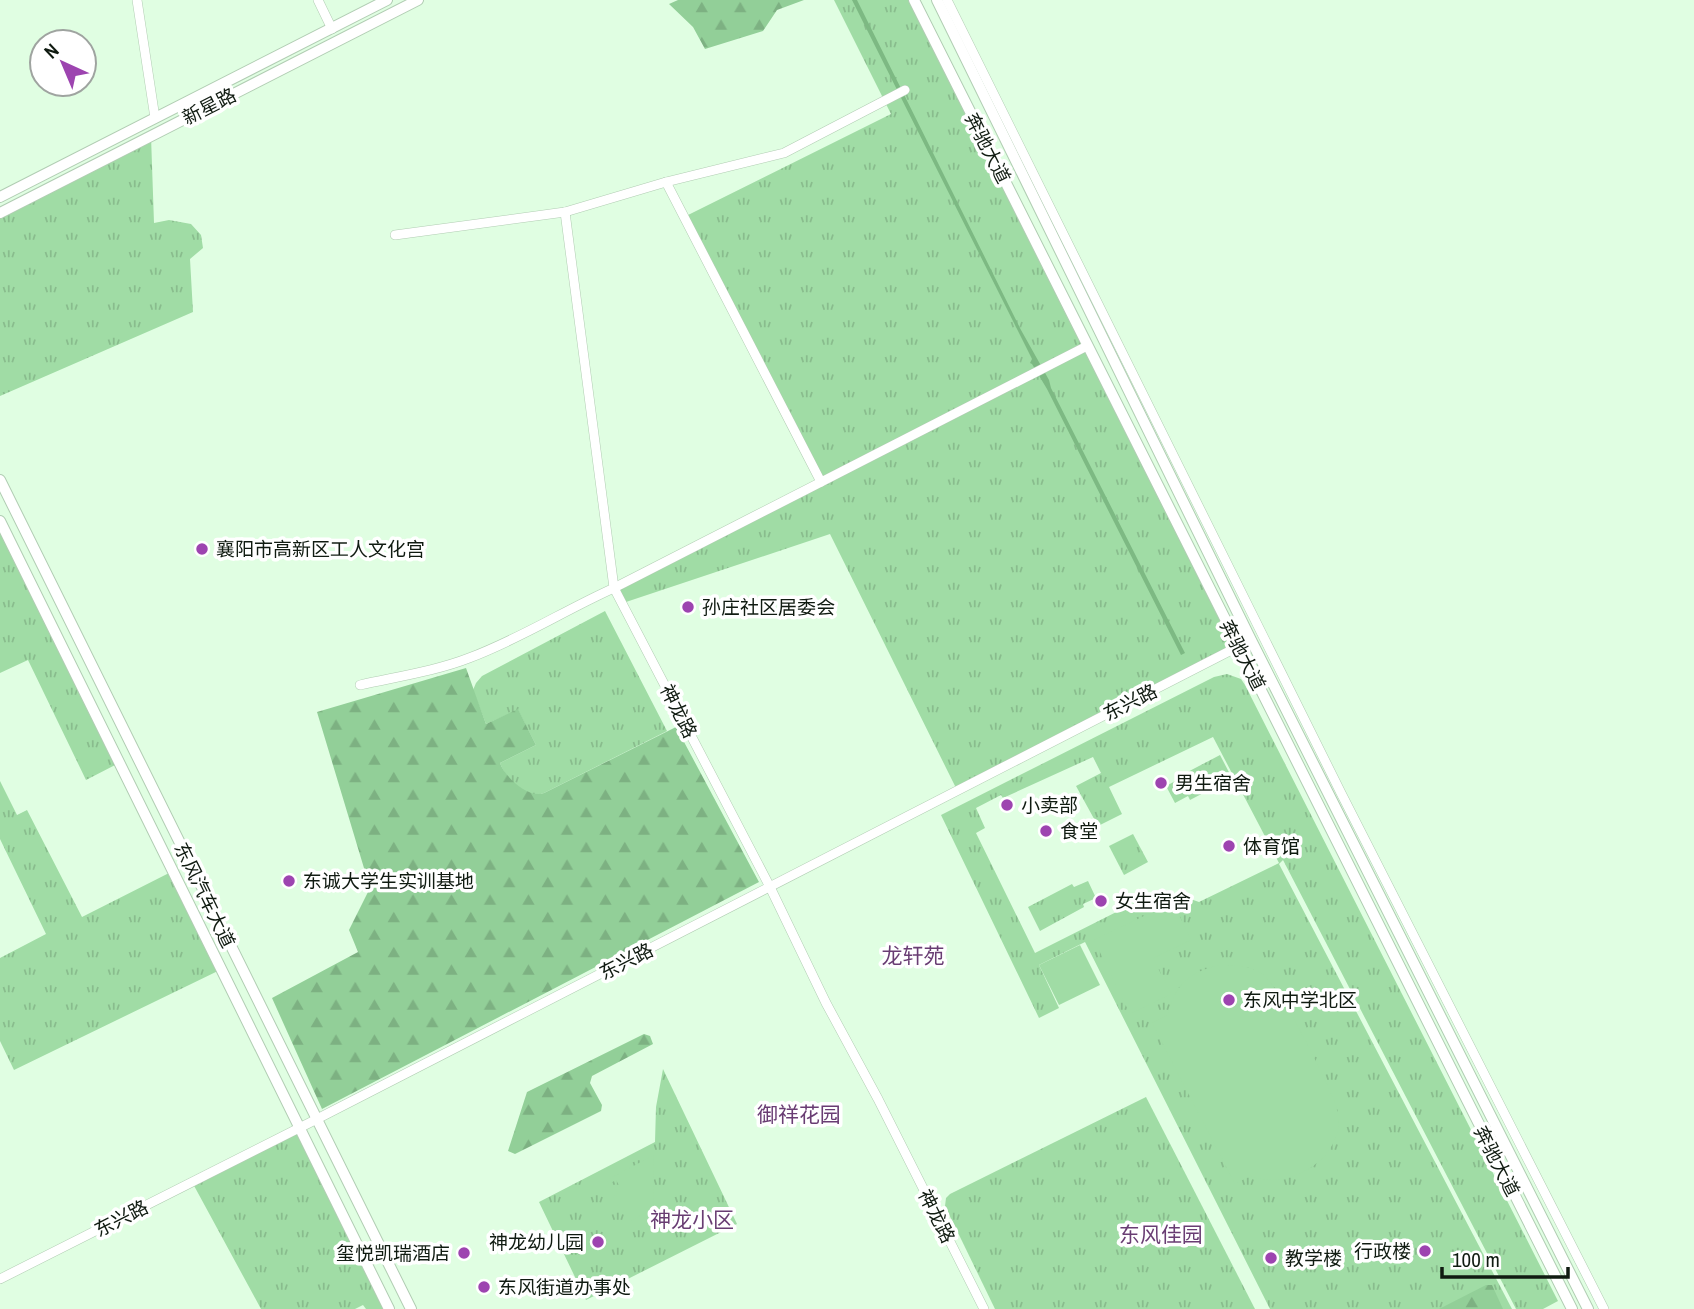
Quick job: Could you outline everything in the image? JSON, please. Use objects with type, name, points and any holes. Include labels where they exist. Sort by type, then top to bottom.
[{"type":"main road","name":"新星路","points":[[0,197],[387,0]]},
{"type":"main road","name":"新星路","points":[[0,213],[418,0]]},
{"type":"main road","name":"奔驰大道","points":[[914,0],[1572,1309]]},
{"type":"main road","name":"奔驰大道","points":[[937,0],[1251,640],[1565,1265],[1584,1308]]},
{"type":"main road","name":"东风汽车大道","points":[[0,480],[411,1309]]},
{"type":"main road","name":"东风汽车大道","points":[[0,522],[390,1309]]},
{"type":"street","points":[[137,0],[155,118]]},
{"type":"street","points":[[318,0],[332,29]]},
{"type":"street","points":[[947,0],[1306,722],[1604,1309]]},
{"type":"street","points":[[395,235],[565,212],[666,181],[784,153],[905,90]]},
{"type":"street","points":[[666,181],[821,482]]},
{"type":"street","points":[[565,212],[614,588]]},
{"type":"street","points":[[360,685],[468,659],[544,625],[575,605],[614,588],[1087,346]]},
{"type":"street","name":"神龙路","points":[[614,588],[770,887],[826,1003],[984,1309]]},
{"type":"street","name":"东兴路","points":[[0,1279],[1251,640]]},
{"type":"street","points":[[1295,727],[1306,722]]},
{"type":"street","points":[[1535,1205],[1548,1199]]},
{"type":"street","points":[[1565,1265],[1578,1258]]},
{"type":"green space","points":[[678,0],[804,0],[777,10],[763,31],[705,49],[693,27],[669,4]]},
{"type":"green space","points":[[834,0],[914,0],[1239,646],[957,790],[830,534],[623,603],[614,588],[820,482],[684,217],[891,114]]},
{"type":"green space","points":[[151,136],[154,223],[169,220],[191,224],[201,235],[203,248],[190,259],[193,312],[0,396],[0,213]]},
{"type":"green space","points":[[0,522],[119,763],[86,780],[28,660],[0,673]]},
{"type":"green space","points":[[605,611],[667,731],[544,793],[524,791],[512,781],[500,763],[536,745],[518,710],[486,724],[473,690],[476,683],[482,676]]},
{"type":"green space","points":[[466,668],[486,724],[518,709],[536,745],[500,763],[518,786],[531,793],[544,793],[676,727],[759,882],[322,1109],[272,998],[358,952],[349,930],[370,888],[317,712]]},
{"type":"green space","name":"东风中学北区","points":[[1227,674],[1241,679],[1245,685],[1558,1301],[1543,1309],[1516,1309],[1283,860],[1279,864],[1512,1309],[1270,1309],[1085,942],[1039,965],[1059,1008],[1039,1018],[941,815],[1214,677]],"holes":[[[1213,737],[1279,863],[1199,902],[1162,889],[1035,953],[976,833],[985,828],[976,808],[1093,757],[1101,773],[1076,786],[1098,826],[1122,814],[1109,787]]]},
{"type":"green space","points":[[1220,755],[1232,778],[1190,800],[1188,796],[1175,803],[1166,786]]},
{"type":"green space","points":[[0,781],[17,815],[27,810],[82,917],[173,871],[222,969],[14,1070],[0,1041],[0,958],[46,934],[0,839]]},
{"type":"green space","points":[[1133,834],[1148,862],[1124,875],[1109,846]]},
{"type":"green space","points":[[1088,881],[1096,898],[1040,931],[1028,907],[1072,884],[1074,887]]},
{"type":"green space","points":[[1173,902],[1191,940],[1153,958],[1171,994],[1130,1014],[1094,940]]},
{"type":"green space","points":[[1080,945],[1100,985],[1059,1005],[1039,965]]},
{"type":"green space","points":[[1220,965],[1251,968],[1269,981],[1300,1031],[1336,1105],[1339,1125],[1334,1142],[1316,1164],[1304,1172],[1277,1179],[1250,1176],[1235,1184],[1152,1023],[1168,1015],[1179,987],[1185,981],[1200,971]]},
{"type":"green space","points":[[644,1034],[650,1036],[653,1044],[592,1076],[590,1083],[602,1105],[601,1111],[515,1154],[508,1151],[527,1092]]},
{"type":"green space","points":[[663,1069],[737,1224],[586,1300],[539,1202],[655,1142],[656,1107]]},
{"type":"green space","points":[[1146,1097],[1255,1309],[995,1309],[945,1206],[946,1198]]},
{"type":"green space","points":[[300,1128],[389,1309],[366,1309],[363,1305],[355,1309],[261,1309],[192,1182]]},
{"type":"green space","points":[[654,1155],[653,1209],[628,1222],[623,1206],[619,1208],[613,1197],[618,1194],[616,1190],[620,1187],[616,1180],[609,1184],[607,1180]]},
{"type":"green space","points":[[1486,1285],[1492,1285],[1503,1309],[1439,1309]]},
{"type":"shaded area","points":[[852,0],[857,0],[1185,653],[1181,655],[1047,389],[1030,363],[1032,359]]},
{"type":"place","name":"襄阳市高新区工人文化宫","points":[[202,549]]},
{"type":"place","name":"孙庄社区居委会","points":[[688,607]]},
{"type":"place","name":"男生宿舍","points":[[1161,783]]},
{"type":"place","name":"小卖部","points":[[1007,805]]},
{"type":"place","name":"食堂","points":[[1046,831]]},
{"type":"place","name":"体育馆","points":[[1229,846]]},
{"type":"place","name":"东诚大学生实训基地","points":[[289,881]]},
{"type":"place","name":"女生宿舍","points":[[1101,901]]},
{"type":"place","name":"东风中学北区","points":[[1229,1000]]},
{"type":"place","name":"神龙幼儿园","points":[[598,1242]]},
{"type":"place","name":"行政楼","points":[[1425,1251]]},
{"type":"place","name":"玺悦凯瑞酒店","points":[[464,1253]]},
{"type":"place","name":"教学楼","points":[[1271,1258]]},
{"type":"place","name":"东风街道办事处","points":[[484,1287]]},
{"type":"district","name":"龙轩苑","points":[[913,955]]},
{"type":"district","name":"御祥花园","points":[[799,1114]]},
{"type":"district","name":"神龙小区","points":[[692,1219]]},
{"type":"district","name":"东风佳园","points":[[1161,1234]]}]
